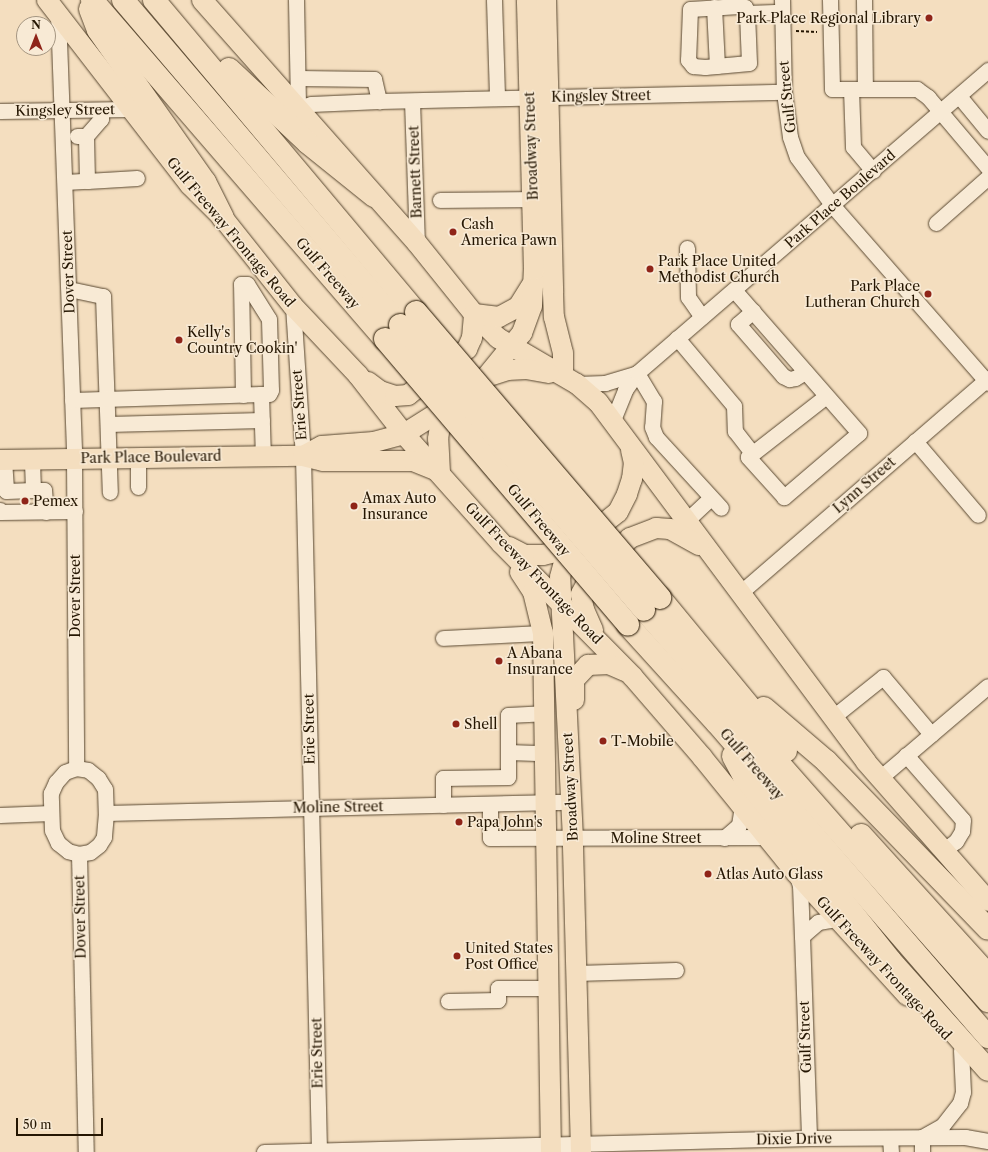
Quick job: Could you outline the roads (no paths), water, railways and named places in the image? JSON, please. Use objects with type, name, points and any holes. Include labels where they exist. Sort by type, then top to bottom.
[{"type":"highway","points":[[86,0],[98,30],[205,182],[223,218]]},
{"type":"highway","name":"Gulf Freeway","points":[[92,0],[401,325]]},
{"type":"highway","name":"Gulf Freeway","points":[[123,0],[401,325],[652,604],[988,1001]]},
{"type":"highway","name":"Gulf Freeway","points":[[154,0],[180,30],[628,625],[717,723],[988,1038]]},
{"type":"highway","points":[[180,30],[213,54],[308,143],[374,196]]},
{"type":"highway","name":"Gulf Freeway","points":[[652,604],[726,677],[803,772],[988,975]]},
{"type":"highway","points":[[726,677],[826,761],[988,929]]},
{"type":"highway","points":[[717,723],[744,777],[890,960],[988,1070]]},
{"type":"main road","points":[[202,0],[417,243],[474,314],[498,338],[570,379],[613,420],[631,450],[686,521],[866,762],[881,777],[988,901]]},
{"type":"main road","name":"Broadway Street","points":[[527,0],[539,97],[554,317],[570,379]]},
{"type":"main road","name":"Broadway Street","points":[[440,473],[438,439],[440,426],[450,405],[486,377],[522,333],[532,306],[534,270],[532,199],[546,0]]},
{"type":"main road","name":"Gulf Freeway Frontage Road","points":[[52,6],[129,109],[190,185],[223,218],[293,306],[358,374],[404,434],[502,543],[596,638],[627,672],[742,806],[836,920],[988,1080]]},
{"type":"main road","points":[[474,314],[499,317],[518,307],[530,289],[534,270]]},
{"type":"main road","points":[[358,374],[380,391],[395,396],[408,395],[467,349],[472,338],[474,314]]},
{"type":"main road","points":[[486,377],[507,370],[526,369],[570,379]]},
{"type":"main road","name":"Park Place Boulevard","points":[[303,456],[322,446],[374,442],[404,434],[450,405]]},
{"type":"main road","name":"Broadway Street","points":[[581,1149],[573,839],[569,802],[560,577],[564,562],[574,547],[618,512],[628,494],[632,479],[634,463],[631,450]]},
{"type":"main road","name":"Park Place Boulevard","points":[[2,460],[303,456],[323,461],[413,461],[440,473]]},
{"type":"main road","points":[[596,638],[584,610],[581,594],[588,581],[630,538],[656,528],[670,529],[709,552]]},
{"type":"main road","points":[[502,543],[525,555],[543,555],[574,547]]},
{"type":"main road","name":"Broadway Street","points":[[502,543],[533,592],[543,633],[544,802],[550,1149]]},
{"type":"main road","points":[[566,714],[574,701],[574,680],[588,665],[609,664],[627,672]]},
{"type":"street","points":[[296,0],[298,108]]},
{"type":"street","points":[[494,0],[497,98]]},
{"type":"street","points":[[830,0],[832,89],[918,89],[941,112],[988,168]]},
{"type":"street","points":[[864,0],[853,148],[873,171]]},
{"type":"street","name":"Dover Street","points":[[52,6],[63,110],[69,289],[75,511],[76,768]]},
{"type":"street","points":[[739,6],[745,7],[747,13],[749,63],[717,66],[693,66],[688,60],[687,48],[690,9],[739,6]]},
{"type":"street","points":[[747,13],[782,6]]},
{"type":"street","name":"Gulf Street","points":[[782,6],[784,92],[790,137],[797,157],[833,206],[987,380]]},
{"type":"street","points":[[714,7],[717,66]]},
{"type":"street","points":[[276,83],[287,75],[296,56]]},
{"type":"street","name":"Park Place Boulevard","points":[[613,420],[625,390],[637,373],[833,206],[988,70]]},
{"type":"street","points":[[298,78],[374,79],[379,101]]},
{"type":"street","name":"Kingsley Street","points":[[298,108],[311,104],[379,101],[784,92]]},
{"type":"street","points":[[959,96],[988,131]]},
{"type":"street","name":"Barnett Street","points":[[412,101],[417,243]]},
{"type":"street","name":"Kingsley Street","points":[[0,111],[129,109]]},
{"type":"street","points":[[87,181],[86,136],[101,119],[101,110]]},
{"type":"street","points":[[64,136],[86,136]]},
{"type":"street","points":[[936,223],[988,177]]},
{"type":"street","points":[[65,182],[137,178]]},
{"type":"street","points":[[440,200],[532,199]]},
{"type":"street","points":[[687,248],[688,297],[702,317]]},
{"type":"street","points":[[72,400],[269,394],[271,390],[269,319],[247,284],[241,284],[243,394]]},
{"type":"street","points":[[69,289],[103,296],[110,458],[110,492]]},
{"type":"street","points":[[734,290],[859,433],[784,497],[748,456],[826,396]]},
{"type":"street","name":"Erie Street","points":[[293,306],[303,456],[319,1151]]},
{"type":"street","points":[[677,338],[734,406],[735,431],[752,453]]},
{"type":"street","points":[[637,373],[654,401],[652,427],[656,437],[716,503],[686,521]]},
{"type":"street","name":"Park Place Boulevard","points":[[570,379],[612,381],[637,373]]},
{"type":"street","name":"Lynn Street","points":[[740,593],[987,380]]},
{"type":"street","points":[[261,394],[263,456]]},
{"type":"street","points":[[108,424],[262,420]]},
{"type":"street","points":[[631,450],[656,437]]},
{"type":"street","points":[[915,441],[978,515]]},
{"type":"street","points":[[138,458],[138,487]]},
{"type":"street","points":[[32,459],[33,490]]},
{"type":"street","points":[[2,460],[3,491],[44,490],[46,512]]},
{"type":"street","points":[[0,510],[0,512],[75,511]]},
{"type":"street","points":[[444,638],[543,633]]},
{"type":"street","points":[[833,717],[882,677],[931,734]]},
{"type":"street","points":[[881,777],[988,686]]},
{"type":"street","points":[[444,805],[444,778],[508,778],[508,715],[543,713]]},
{"type":"street","points":[[508,752],[544,753]]},
{"type":"street","points":[[906,755],[963,820],[962,831],[956,841],[944,850]]},
{"type":"street","points":[[76,768],[88,770],[98,778],[105,789],[106,812],[104,837],[99,845],[90,852],[79,854],[68,851],[58,842],[52,830],[51,793],[56,782],[65,772],[76,768]]},
{"type":"street","points":[[491,778],[491,804]]},
{"type":"street","name":"Moline Street","points":[[106,812],[569,802]]},
{"type":"street","name":"Moline Street","points":[[491,804],[490,838],[573,839],[767,837]]},
{"type":"street","points":[[724,838],[738,825],[742,806]]},
{"type":"street","points":[[0,815],[52,814]]},
{"type":"street","name":"Dover Street","points":[[79,854],[86,1152]]},
{"type":"street","name":"Gulf Street","points":[[796,873],[800,885],[809,1138]]},
{"type":"street","points":[[802,936],[818,922],[836,920]]},
{"type":"street","points":[[576,973],[676,970]]},
{"type":"street","points":[[448,1000],[498,1000],[498,988],[547,988]]},
{"type":"street","points":[[922,1145],[942,1126],[960,1104],[963,1084],[961,1050]]},
{"type":"street","name":"Dixie Drive","points":[[264,1152],[581,1149],[809,1138],[890,1145],[922,1145],[965,1137],[988,1141]]},
{"type":"place","name":"Park Place Regional Library","points":[[929,18]]},
{"type":"place","name":"Cash America Pawn","points":[[453,232]]},
{"type":"place","name":"Park Place United Methodist Church","points":[[650,269]]},
{"type":"place","name":"Park Place Lutheran Church","points":[[928,294]]},
{"type":"place","name":"Kelly's Country Cookin'","points":[[179,340]]},
{"type":"place","name":"Pemex","points":[[25,501]]},
{"type":"place","name":"Amax Auto Insurance","points":[[354,506]]},
{"type":"place","name":"A Abana Insurance","points":[[499,661]]},
{"type":"place","name":"Shell","points":[[456,724]]},
{"type":"place","name":"T-Mobile","points":[[603,741]]},
{"type":"place","name":"Papa John's","points":[[459,822]]},
{"type":"place","name":"Atlas Auto Glass","points":[[708,874]]},
{"type":"place","name":"United States Post Office","points":[[457,956]]}]
